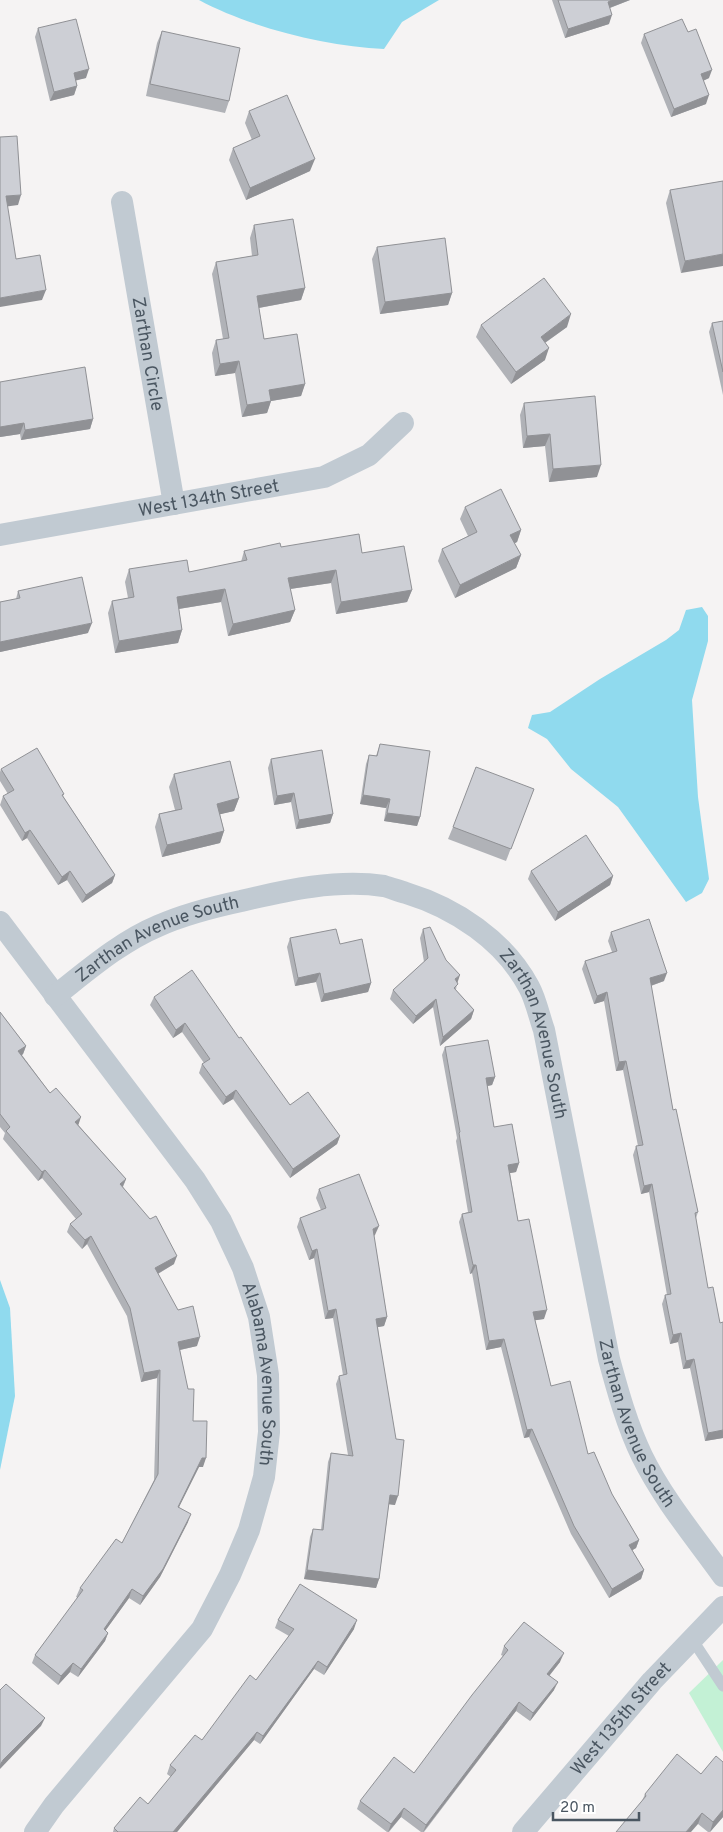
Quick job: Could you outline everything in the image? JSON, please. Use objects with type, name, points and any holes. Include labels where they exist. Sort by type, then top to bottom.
[{"type":"street","name":"Zarthan Circle","points":[[122,202],[174,504]]},
{"type":"street","name":"West 134th Street","points":[[0,535],[324,477],[369,456],[403,423]]},
{"type":"street","name":"Zarthan Avenue South","points":[[55,996],[115,949],[157,926],[204,909],[257,897],[298,889],[349,884],[385,886],[430,901],[467,921],[504,952],[529,988],[544,1030],[609,1359],[623,1408],[642,1456],[668,1500],[723,1576]]},
{"type":"street","name":"Alabama Avenue South","points":[[0,922],[195,1180],[221,1220],[243,1268],[259,1317],[268,1375],[270,1432],[264,1477],[249,1530],[230,1575],[202,1629],[54,1805],[36,1832]]},
{"type":"street","name":"West 135th Street","points":[[523,1832],[652,1681],[723,1607]]},
{"type":"lane","points":[[692,1639],[723,1686]]},
{"type":"green space","points":[[723,1660],[723,1752],[689,1693]]},
{"type":"water","points":[[199,0],[439,0],[402,22],[384,49],[338,44],[289,34],[242,19]]},
{"type":"water","points":[[702,607],[708,616],[708,641],[692,700],[698,797],[709,879],[702,893],[686,902],[618,807],[571,769],[547,739],[528,728],[532,715],[550,712],[600,679],[666,640],[679,630],[686,610]]},
{"type":"water","points":[[0,1280],[10,1308],[15,1396],[0,1470]]},
{"type":"building","points":[[558,0],[612,0],[608,2],[612,15],[568,29]]},
{"type":"building","points":[[76,19],[89,69],[74,73],[77,86],[54,92],[38,28]]},
{"type":"building","points":[[682,19],[688,32],[696,29],[712,70],[701,74],[709,95],[674,109],[644,34]]},
{"type":"building","points":[[162,31],[240,48],[229,101],[150,84]]},
{"type":"building","points":[[287,95],[315,159],[250,188],[233,148],[260,136],[249,111]]},
{"type":"building","points":[[17,136],[21,195],[6,196],[16,259],[40,255],[46,290],[0,298],[0,137]]},
{"type":"building","points":[[723,181],[723,254],[685,261],[670,190]]},
{"type":"building","points":[[293,219],[305,288],[257,296],[264,339],[297,334],[305,384],[269,390],[271,401],[247,405],[239,361],[220,364],[216,340],[229,338],[216,262],[258,255],[254,225]]},
{"type":"building","points":[[445,238],[452,293],[385,302],[377,247]]},
{"type":"building","points":[[544,278],[571,314],[541,337],[549,348],[516,372],[481,325]]},
{"type":"building","points":[[723,321],[723,372],[712,323]]},
{"type":"building","points":[[85,367],[93,419],[25,430],[24,423],[0,427],[0,382]]},
{"type":"building","points":[[595,396],[601,465],[553,469],[550,434],[527,436],[524,403]]},
{"type":"building","points":[[501,489],[521,530],[510,535],[521,555],[460,585],[442,549],[477,532],[465,507]]},
{"type":"building","points":[[359,534],[362,553],[404,546],[412,590],[341,602],[336,570],[288,578],[295,610],[233,624],[225,589],[177,597],[182,630],[119,641],[112,601],[134,597],[129,569],[187,560],[189,572],[247,560],[244,551],[280,543],[281,547]]},
{"type":"building","points":[[82,577],[92,623],[0,642],[0,602],[20,598],[18,591]]},
{"type":"building","points":[[380,744],[430,751],[420,817],[387,813],[390,799],[363,795],[369,755],[377,756]]},
{"type":"building","points":[[37,748],[64,794],[62,795],[115,875],[86,895],[70,871],[62,877],[30,830],[25,833],[3,796],[14,790],[1,769]]},
{"type":"building","points":[[322,750],[333,814],[299,820],[294,793],[277,796],[271,759]]},
{"type":"building","points":[[230,761],[239,798],[217,804],[224,831],[167,845],[159,814],[182,809],[174,774]]},
{"type":"building","points":[[476,767],[534,789],[511,849],[453,827]]},
{"type":"building","points":[[586,835],[613,876],[558,912],[531,871]]},
{"type":"building","points":[[649,919],[667,973],[650,978],[673,1110],[676,1109],[698,1212],[695,1213],[708,1288],[713,1287],[720,1323],[723,1322],[723,1430],[708,1433],[694,1359],[686,1361],[681,1333],[673,1335],[665,1295],[671,1294],[652,1184],[644,1186],[636,1146],[643,1145],[626,1061],[619,1062],[607,992],[597,996],[585,961],[617,951],[611,932]]},
{"type":"building","points":[[430,927],[446,960],[460,975],[455,979],[458,984],[454,988],[474,1010],[443,1037],[436,999],[416,1016],[393,990],[428,958],[423,929]]},
{"type":"building","points":[[336,929],[340,944],[362,939],[371,983],[324,994],[320,973],[298,978],[290,938]]},
{"type":"building","points":[[192,970],[239,1038],[241,1037],[290,1105],[308,1092],[340,1136],[293,1169],[236,1090],[226,1097],[202,1064],[210,1059],[185,1023],[176,1030],[154,997]]},
{"type":"building","points":[[0,1012],[26,1046],[18,1051],[50,1093],[56,1088],[81,1117],[75,1122],[126,1179],[120,1184],[150,1219],[156,1216],[177,1256],[155,1268],[178,1310],[193,1306],[200,1337],[178,1342],[188,1389],[194,1389],[193,1421],[207,1421],[206,1458],[202,1458],[178,1507],[191,1514],[163,1569],[143,1596],[132,1589],[104,1629],[108,1633],[81,1669],[73,1663],[61,1676],[35,1655],[83,1590],[80,1588],[116,1539],[122,1543],[158,1474],[160,1370],[144,1373],[130,1308],[91,1236],[85,1240],[70,1224],[82,1214],[45,1170],[42,1172],[6,1131],[10,1127],[0,1114]]},
{"type":"building","points":[[488,1040],[495,1077],[486,1078],[494,1127],[512,1124],[519,1163],[508,1165],[518,1221],[529,1219],[547,1310],[533,1312],[551,1386],[570,1381],[588,1454],[594,1452],[612,1494],[639,1540],[629,1545],[644,1570],[612,1589],[574,1526],[532,1429],[527,1430],[504,1339],[489,1341],[476,1265],[473,1265],[462,1214],[472,1212],[445,1047]]},
{"type":"building","points":[[359,1174],[379,1226],[373,1229],[387,1317],[376,1319],[396,1439],[404,1440],[398,1496],[390,1495],[379,1579],[307,1570],[313,1529],[323,1530],[331,1453],[353,1456],[339,1376],[347,1374],[336,1309],[328,1311],[317,1249],[312,1251],[300,1218],[326,1208],[319,1189]]},
{"type":"building","points":[[300,1584],[357,1620],[327,1667],[318,1661],[263,1736],[257,1732],[173,1832],[118,1832],[114,1828],[140,1797],[148,1804],[176,1770],[170,1765],[195,1735],[202,1740],[250,1675],[256,1680],[294,1629],[278,1620]]},
{"type":"building","points":[[524,1622],[564,1653],[547,1674],[558,1682],[533,1713],[519,1702],[426,1825],[404,1808],[391,1824],[360,1801],[394,1757],[414,1773],[508,1650],[504,1646]]},
{"type":"building","points":[[6,1684],[45,1718],[0,1765],[0,1690]]},
{"type":"building","points":[[677,1754],[701,1774],[716,1756],[723,1762],[723,1810],[713,1822],[702,1813],[686,1832],[616,1832],[646,1796],[645,1794]]}]
